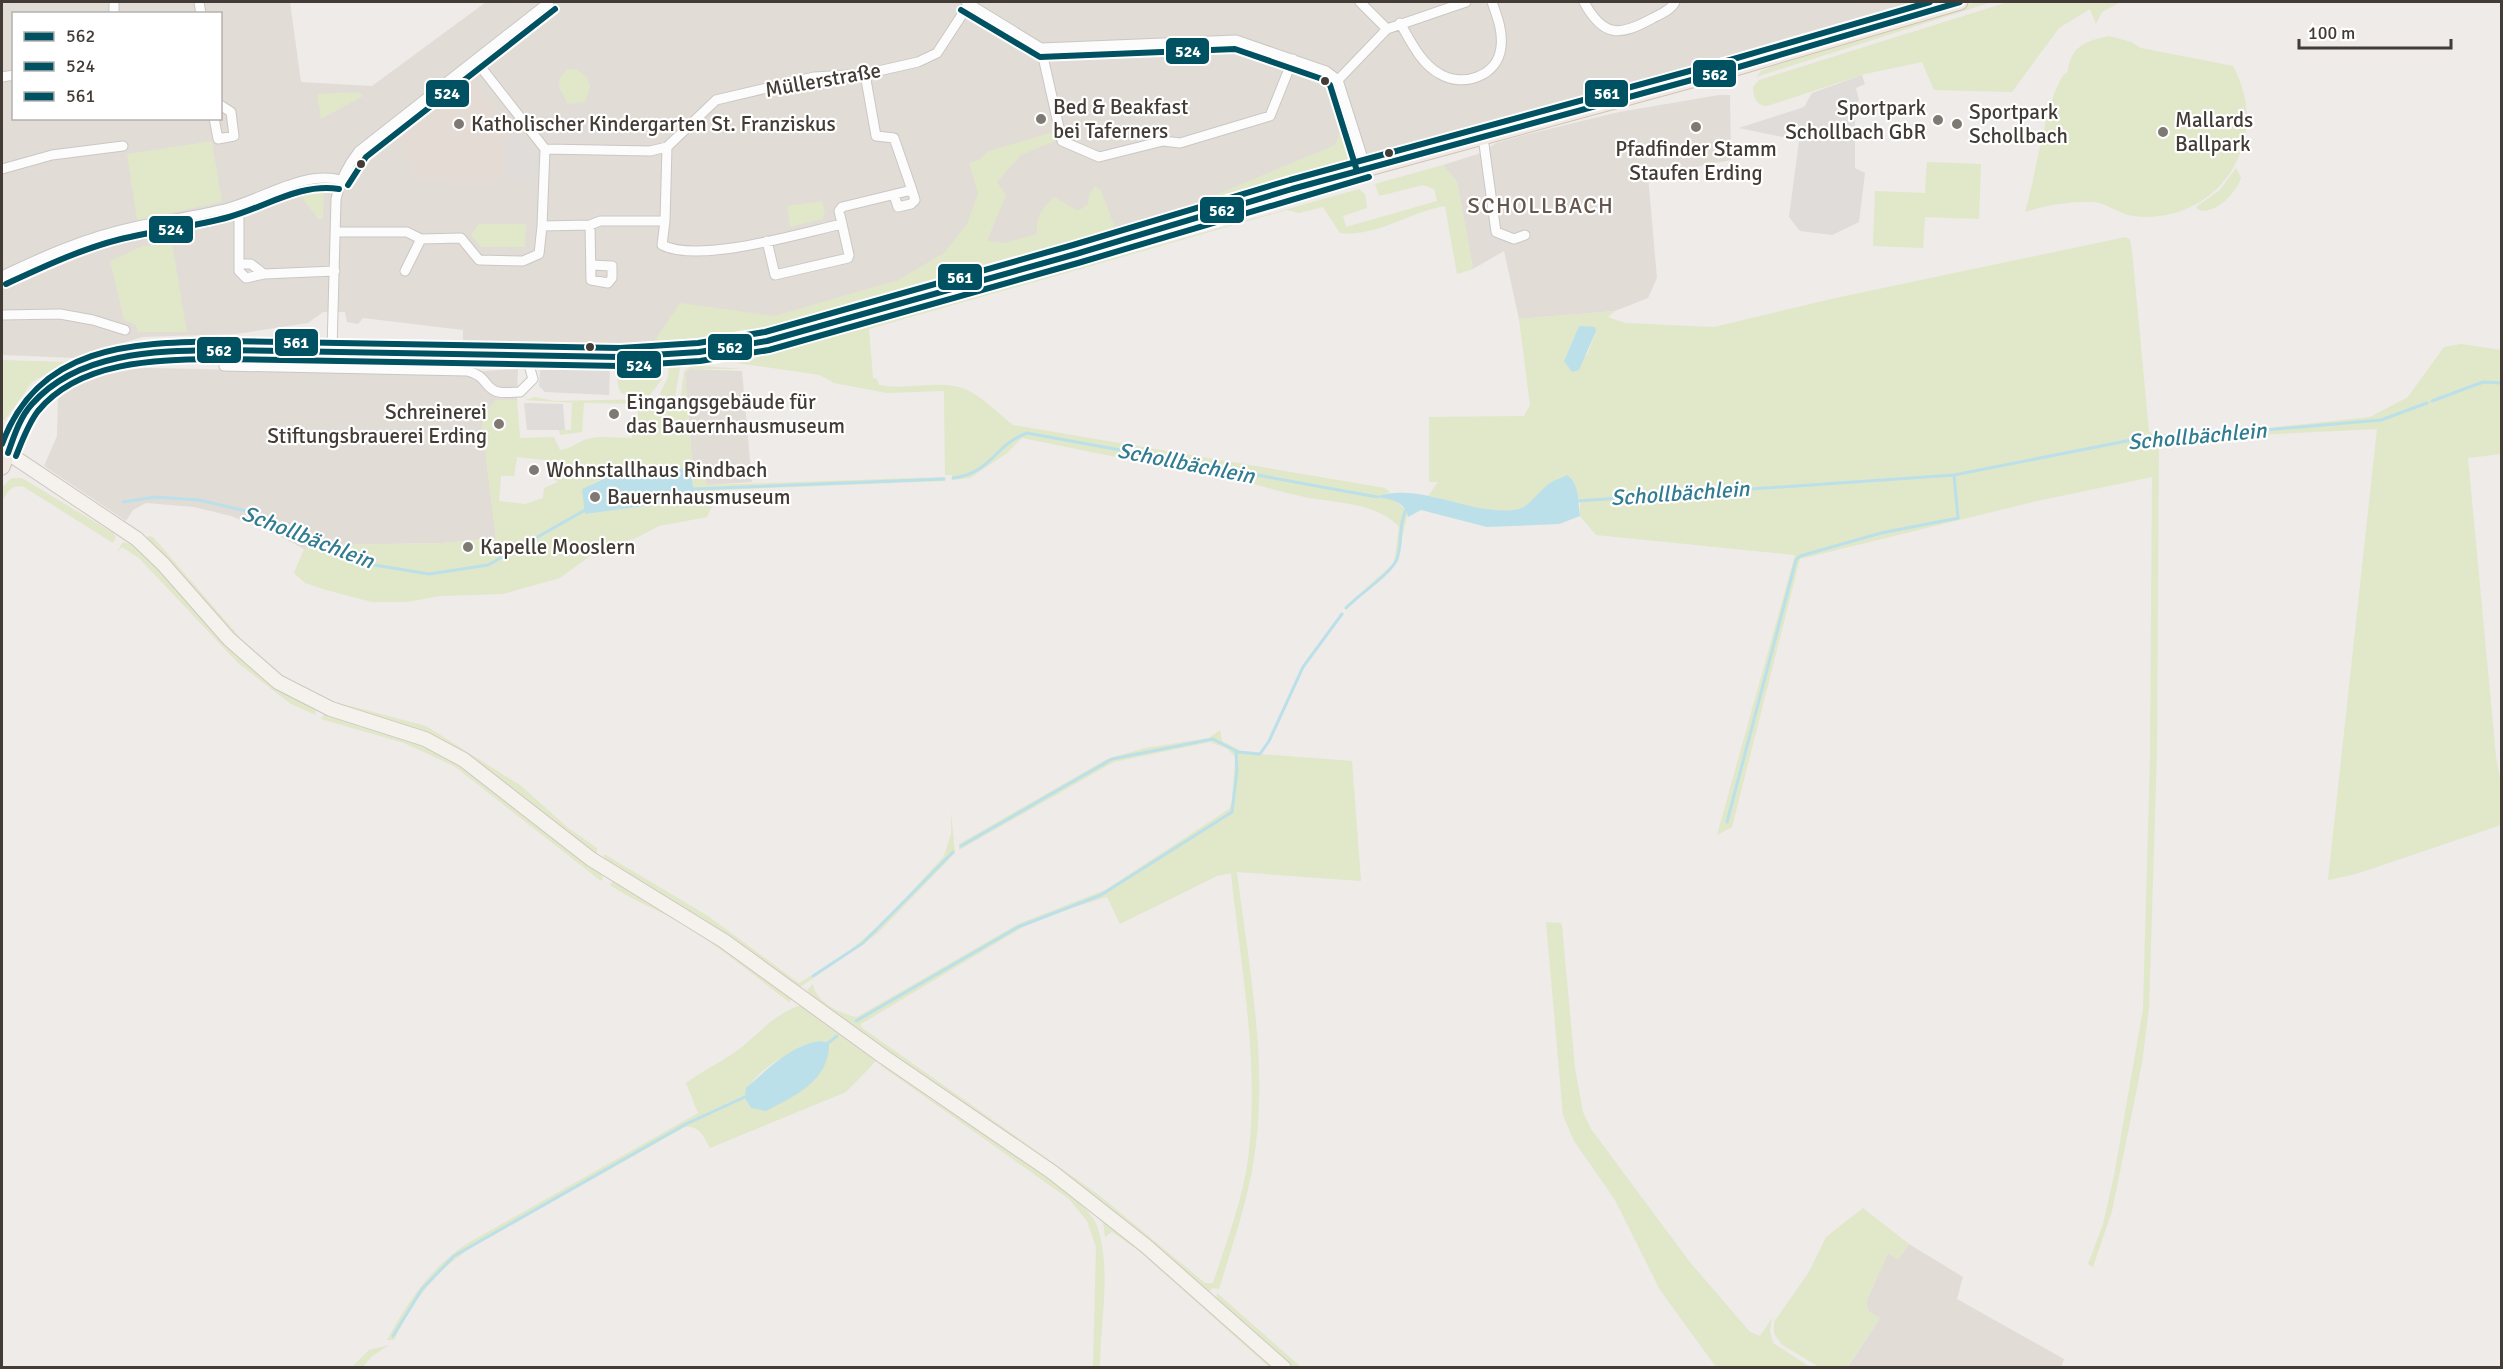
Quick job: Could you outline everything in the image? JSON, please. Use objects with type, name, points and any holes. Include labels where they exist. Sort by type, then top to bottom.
[{"type":"main road","points":[[1284,1368],[1146,1245],[1052,1172],[875,1050],[724,941],[573,847],[464,760],[417,736],[331,709],[278,682],[229,639],[163,564],[136,540],[4,456],[32,404],[44,392],[78,371],[111,360],[141,354],[222,350],[659,355],[768,341],[1087,251],[1366,168],[1732,69],[1960,2]]},
{"type":"street","points":[[332,350],[336,199],[340,180],[359,151],[549,2]]},
{"type":"street","points":[[1360,2],[1387,29]]},
{"type":"street","points":[[1338,80],[1387,29],[1466,2]]},
{"type":"street","points":[[1400,23],[1416,51],[1435,71],[1446,77],[1471,80],[1485,73],[1499,56],[1500,28],[1492,2]]},
{"type":"street","points":[[1584,2],[1593,18],[1604,28],[1622,31],[1632,30],[1671,8],[1675,2]]},
{"type":"street","points":[[968,3],[1041,48],[1236,40],[1326,71],[1338,80],[1366,168]]},
{"type":"street","name":"Müllerstraße","points":[[667,147],[716,100],[814,77],[865,74],[918,62],[937,53],[968,3]]},
{"type":"street","points":[[1041,48],[1062,141],[1099,158],[1163,141],[1180,143],[1270,116],[1293,59]]},
{"type":"street","points":[[335,232],[407,232],[421,239],[461,238],[479,260],[523,261],[539,255],[545,149],[476,61]]},
{"type":"street","points":[[767,241],[775,275],[848,258],[839,211],[842,207],[912,190],[894,138],[876,136],[865,74]]},
{"type":"street","points":[[214,120],[218,139],[234,136],[231,112],[222,106]]},
{"type":"street","points":[[1483,136],[1496,232],[1514,239],[1525,235]]},
{"type":"street","points":[[2,169],[52,155],[123,146]]},
{"type":"street","points":[[545,149],[650,151],[667,147],[662,245],[672,250],[725,250],[842,224]]},
{"type":"street","points":[[2,276],[87,240],[134,226],[237,206],[312,178],[329,177],[340,180]]},
{"type":"street","points":[[237,206],[239,271],[246,278],[264,274],[335,271]]},
{"type":"street","points":[[542,226],[591,225],[600,221],[665,221]]},
{"type":"street","points":[[591,225],[591,265]]},
{"type":"street","points":[[405,271],[421,239]]},
{"type":"street","points":[[239,264],[251,264],[264,274]]},
{"type":"street","points":[[2,315],[60,314],[93,320],[124,330]]},
{"type":"street","points":[[222,350],[224,366],[467,371],[480,374],[492,390],[499,392],[520,392],[533,379],[526,355]]},
{"type":"shaded area","points":[[2,2],[290,2],[301,82],[372,86],[486,2],[1934,2],[1513,122],[1425,142],[1325,169],[1216,207],[777,331],[729,341],[626,350],[463,342],[463,330],[363,318],[358,324],[347,322],[345,312],[323,312],[308,323],[236,334],[142,337],[75,358],[2,355]]},
{"type":"shaded area","points":[[1862,75],[1865,84],[1856,88],[1859,100],[1855,106],[1855,168],[1865,173],[1859,222],[1832,235],[1800,231],[1789,217],[1800,133],[1783,137],[1739,128],[1804,107],[1812,93]]},
{"type":"shaded area","name":"Katholischer Kindergarten St. Franziskus","points":[[472,79],[513,131],[506,142],[505,180],[421,179],[404,155],[407,151],[395,135]]},
{"type":"shaded area","points":[[1730,95],[1731,160],[1648,176],[1657,278],[1648,298],[1615,311],[1519,319],[1504,251],[1473,269],[1457,182],[1443,165],[1481,153],[1496,143],[1525,135],[1619,112]]},
{"type":"shaded area","points":[[547,115],[622,115],[622,137],[555,137],[546,128]]},
{"type":"shaded area","points":[[513,131],[538,153],[537,180],[505,180],[506,142]]},
{"type":"shaded area","points":[[1486,181],[1494,234],[1503,248],[1493,251],[1488,242],[1479,182]]},
{"type":"shaded area","points":[[123,369],[438,374],[518,369],[517,400],[496,400],[482,425],[496,538],[443,543],[332,545],[304,549],[274,533],[231,516],[194,507],[146,503],[133,510],[126,521],[44,466],[57,436],[58,396],[80,382]]},
{"type":"shaded area","points":[[690,369],[742,371],[752,482],[707,485],[701,465],[692,461],[685,373]]},
{"type":"shaded area","points":[[540,370],[610,370],[609,395],[545,392],[539,386]]},
{"type":"shaded area","points":[[524,403],[563,404],[565,430],[527,430]]},
{"type":"shaded area","points":[[1909,1244],[1963,1277],[1957,1299],[2064,1359],[2061,1368],[1847,1368],[1880,1318],[1869,1312],[1866,1302],[1888,1253],[1898,1259]]},
{"type":"green space","points":[[1976,2],[1992,2],[1756,77],[1761,71],[1773,66]]},
{"type":"green space","points":[[2008,2],[2121,2],[2102,12],[2096,24],[2090,9],[2059,28],[2012,92],[1934,90],[1922,62],[1865,74],[1767,106],[1760,104],[1755,97],[1753,87],[1759,80]]},
{"type":"green space","name":"Mallards Ballpark","points":[[2109,36],[2131,42],[2141,48],[2233,66],[2242,89],[2247,112],[2245,134],[2238,158],[2220,186],[2193,206],[2178,212],[2145,217],[2128,215],[2098,203],[2085,202],[2059,204],[2025,212],[2048,114],[2054,95],[2068,71],[2072,56],[2081,46]]},
{"type":"green space","points":[[576,69],[587,77],[590,88],[585,102],[568,104],[559,84],[566,70]]},
{"type":"green space","points":[[358,92],[363,96],[321,119],[317,94]]},
{"type":"green space","points":[[1344,123],[1350,150],[1340,165],[1200,208],[1184,208],[1335,145]]},
{"type":"green space","points":[[1056,131],[1055,141],[1021,155],[997,182],[1006,195],[987,241],[1004,243],[1037,234],[1040,214],[1054,197],[1078,211],[1088,204],[1089,195],[1095,186],[1101,190],[1115,228],[1100,241],[824,319],[715,339],[655,340],[680,303],[774,316],[898,280],[944,253],[967,224],[978,193],[969,163],[979,160],[989,151]]},
{"type":"green space","points":[[212,141],[222,202],[137,220],[127,154]]},
{"type":"green space","points":[[1927,162],[1981,164],[1979,219],[1925,217],[1923,248],[1873,246],[1875,191],[1925,193]]},
{"type":"green space","points":[[1443,165],[1457,182],[1473,269],[1457,274],[1445,206],[1380,228],[1354,233],[1340,233],[1323,207],[1299,213],[1287,210],[869,329],[873,378],[877,379],[879,385],[954,386],[978,396],[1013,425],[1385,488],[1390,492],[1376,497],[1394,500],[1408,512],[1396,563],[1347,609],[1345,607],[1394,563],[1399,527],[1390,519],[1367,508],[1304,497],[1235,477],[1141,462],[1022,438],[1007,453],[970,478],[952,480],[952,475],[945,475],[944,391],[887,393],[834,383],[820,375],[737,363],[1359,189],[1365,194],[1367,208],[1343,216],[1346,227],[1437,201],[1434,189],[1423,185],[1379,196],[1375,184]]},
{"type":"green space","points":[[2236,168],[2241,178],[2230,196],[2212,209],[2199,210],[2196,207],[2220,190]]},
{"type":"green space","points":[[319,186],[324,192],[323,218],[319,220],[298,192]]},
{"type":"green space","points":[[1320,195],[806,341],[725,362],[718,363],[711,356],[776,345],[1285,200]]},
{"type":"green space","points":[[822,201],[825,212],[823,219],[790,227],[787,206]]},
{"type":"green space","points":[[479,224],[526,224],[525,247],[481,247],[471,235]]},
{"type":"green space","points":[[2126,237],[2130,240],[2132,251],[2149,432],[2154,434],[2201,435],[2370,417],[2408,397],[2444,347],[2461,344],[2501,350],[2501,454],[2468,458],[2496,757],[2501,783],[2501,825],[2356,874],[2328,880],[2377,429],[2159,440],[2157,750],[2149,1008],[2142,1063],[2112,1211],[2093,1267],[2088,1264],[2103,1224],[2114,1176],[2143,1009],[2150,758],[2152,477],[2037,501],[1800,559],[1732,827],[1717,835],[1795,555],[1596,535],[1580,516],[1580,500],[1564,477],[1553,482],[1528,504],[1513,510],[1476,508],[1428,496],[1438,482],[1429,482],[1429,417],[1524,416],[1530,405],[1519,319],[1615,311],[1608,317],[1625,323],[1714,327],[1831,299]],"holes":[[[1579,326],[1596,331],[1587,355],[1564,361]]]},
{"type":"green space","points":[[172,243],[187,332],[138,332],[136,325],[124,320],[110,261],[143,246]]},
{"type":"green space","points":[[204,356],[208,364],[123,362]]},
{"type":"green space","points":[[702,358],[686,362],[680,368],[675,396],[668,398],[660,394],[668,377],[669,363]]},
{"type":"green space","points":[[231,359],[508,360],[517,361],[518,369],[231,363]]},
{"type":"green space","points":[[2,360],[66,362],[32,382],[5,420],[2,420]]},
{"type":"green space","points":[[635,363],[662,364],[662,379],[650,395],[628,396],[621,393],[618,382],[619,374],[625,367]]},
{"type":"green space","points":[[692,365],[742,369],[690,369],[685,373],[692,460],[701,465],[707,485],[945,477],[945,481],[719,490],[707,517],[659,526],[634,539],[601,548],[560,578],[503,594],[440,596],[407,602],[372,602],[305,583],[294,573],[304,549],[332,545],[443,543],[496,538],[482,425],[487,410],[496,400],[517,400],[520,438],[554,437],[560,450],[592,438],[632,438],[633,424],[638,424],[638,404],[584,403],[582,432],[560,435],[559,430],[571,430],[572,403],[578,403],[525,400],[535,397],[555,401],[654,399],[665,404],[671,403],[681,396],[684,371]],"holes":[[[517,457],[555,461],[551,477],[558,482],[544,488],[543,498],[525,504],[499,501],[501,476],[514,476]],[[660,468],[688,469],[695,494],[661,504],[585,514],[591,484],[612,475]]]},
{"type":"green space","points":[[12,478],[22,478],[113,533],[116,537],[113,543],[24,487],[20,486],[10,490],[2,502],[2,487]]},
{"type":"green space","points":[[153,537],[243,641],[284,676],[332,701],[426,726],[520,785],[567,827],[597,848],[597,855],[471,758],[339,706],[285,680],[256,658],[146,538]]},
{"type":"green space","points":[[123,542],[134,546],[152,561],[315,708],[316,715],[291,704],[238,663],[139,558],[122,547],[116,554]]},
{"type":"green space","points":[[325,713],[417,742],[458,762],[602,874],[603,879],[601,881],[454,766],[404,743],[321,719]]},
{"type":"green space","points":[[1220,730],[1222,741],[1245,753],[1352,761],[1361,881],[1237,872],[1255,1011],[1259,1081],[1258,1116],[1252,1169],[1240,1220],[1219,1289],[1212,1288],[1208,1294],[1032,1150],[815,1001],[807,990],[813,984],[818,996],[829,1006],[857,1017],[1018,924],[1105,890],[1229,809],[1232,801],[1235,757],[1228,749],[1210,742],[1114,762],[959,850],[959,844],[1107,759],[1145,748],[1209,738]],"holes":[[[1231,873],[1251,1052],[1251,1124],[1248,1160],[1242,1191],[1213,1283],[1205,1283],[1099,1195],[861,1027],[861,1024],[1042,917],[1107,897],[1120,924],[1217,876]]]},
{"type":"green space","points":[[951,812],[955,853],[878,933],[799,988],[708,923],[623,873],[604,858],[604,854],[708,916],[799,983],[845,955],[861,941],[890,915],[944,856],[951,834]]},
{"type":"green space","points":[[614,880],[704,933],[793,998],[789,1002],[693,931],[610,885]]},
{"type":"green space","points":[[1546,922],[1561,923],[1562,926],[1575,1068],[1583,1112],[1591,1129],[1689,1261],[1750,1332],[1760,1336],[1772,1318],[1770,1331],[1773,1343],[1810,1367],[1716,1367],[1660,1290],[1615,1200],[1574,1141],[1563,1115]]},
{"type":"green space","points":[[804,1004],[879,1058],[846,1092],[710,1148],[697,1130],[685,1127],[472,1247],[436,1277],[409,1312],[394,1340],[387,1340],[403,1312],[422,1286],[455,1252],[698,1113],[686,1083],[735,1052],[770,1022],[794,1007]],"holes":[[[808,1043],[745,1098],[748,1089],[761,1072]]]},
{"type":"green space","points":[[883,1063],[1034,1164],[1085,1209],[1097,1226],[1104,1260],[1100,1367],[1093,1366],[1096,1247],[1087,1221],[1069,1199],[880,1065]]},
{"type":"green space","points":[[1863,1208],[1909,1244],[1898,1259],[1888,1253],[1866,1302],[1869,1312],[1880,1318],[1847,1367],[1819,1367],[1781,1344],[1774,1333],[1774,1322],[1809,1272],[1826,1237]]},
{"type":"green space","points":[[1103,1221],[1108,1221],[1275,1367],[1269,1367],[1139,1251],[1112,1232],[1105,1237]]},
{"type":"green space","points":[[1217,1293],[1301,1367],[1293,1367],[1283,1360],[1216,1301]]},
{"type":"green space","points":[[389,1345],[371,1357],[363,1367],[352,1367],[369,1350]]},
{"type":"water","points":[[1579,326],[1595,327],[1596,331],[1579,370],[1572,372],[1564,361]]},
{"type":"water","points":[[660,468],[689,469],[695,494],[661,504],[585,514],[582,489],[612,475]]},
{"type":"water","points":[[1567,475],[1576,488],[1580,516],[1559,524],[1487,527],[1421,510],[1408,517],[1400,504],[1375,497],[1391,493],[1409,493],[1479,508],[1514,510],[1525,506],[1550,483]]},
{"type":"water","points":[[820,1041],[829,1043],[828,1056],[824,1067],[809,1085],[766,1111],[751,1108],[745,1098],[746,1088],[771,1066],[799,1047]]},
{"type":"waterway","name":"Schollbächlein","points":[[2432,401],[2483,382],[2502,383]]},
{"type":"waterway","name":"Schollbächlein","points":[[1577,501],[1954,475],[2152,436],[2208,435],[2381,420],[2427,403]]},
{"type":"waterway","name":"Schollbächlein","points":[[953,478],[976,471],[1007,444],[1027,433],[1377,497]]},
{"type":"waterway","points":[[1727,822],[1796,560],[1800,556],[1881,533],[1958,518],[1954,475]]},
{"type":"waterway","name":"Schollbächlein","points":[[693,489],[944,479]]},
{"type":"waterway","name":"Schollbächlein","points":[[123,502],[155,497],[199,500],[246,511],[362,563],[429,574],[488,565],[587,509]]},
{"type":"waterway","points":[[1346,608],[1394,565],[1399,553],[1402,520],[1407,508]]},
{"type":"waterway","points":[[961,846],[1112,759],[1213,739],[1238,752],[1260,754],[1269,741],[1303,667],[1342,614]]},
{"type":"waterway","points":[[856,1021],[1018,927],[1101,895],[1232,812],[1237,770],[1236,751]]},
{"type":"waterway","points":[[813,976],[863,943],[953,852]]},
{"type":"waterway","points":[[827,1044],[837,1036]]},
{"type":"waterway","points":[[393,1336],[422,1289],[454,1256],[686,1124],[747,1096]]},
{"type":"transit line","name":"561","points":[[2,444],[18,411],[39,386],[64,368],[91,356],[122,348],[222,341],[620,348],[698,343],[765,332],[1073,245],[1290,180],[1730,60],[1930,2]]},
{"type":"transit line","name":"562","points":[[8,453],[24,415],[32,404],[51,387],[73,373],[121,358],[172,351],[222,350],[620,357],[699,352],[767,341],[1076,254],[1292,189],[1732,69],[1960,2]]},
{"type":"transit line","name":"524","points":[[348,185],[366,157],[555,9]]},
{"type":"transit line","name":"524","points":[[961,10],[1040,57],[1235,49],[1322,79],[1330,85],[1357,171]]},
{"type":"transit line","name":"524","points":[[16,456],[34,416],[56,394],[76,381],[123,366],[174,360],[222,359],[620,366],[700,361],[769,350],[1078,263],[1369,177]]},
{"type":"transit line","name":"524","points":[[6,284],[62,259],[106,243],[229,217],[310,189],[339,189]]},
{"type":"place","name":"Bed & Beakfast bei Taferners","points":[[1041,119]]},
{"type":"place","name":"Sportpark Schollbach GbR","points":[[1938,120]]},
{"type":"place","name":"Katholischer Kindergarten St. Franziskus","points":[[459,124]]},
{"type":"place","name":"Sportpark Schollbach","points":[[1957,124]]},
{"type":"place","name":"Pfadfinder Stamm Staufen Erding","points":[[1696,127]]},
{"type":"place","name":"Mallards Ballpark","points":[[2163,132]]},
{"type":"place","name":"Eingangsgebäude für das Bauernhausmuseum","points":[[614,414]]},
{"type":"place","name":"Schreinerei Stiftungsbrauerei Erding","points":[[499,424]]},
{"type":"place","name":"Wohnstallhaus Rindbach","points":[[534,470]]},
{"type":"place","name":"Bauernhausmuseum","points":[[595,497]]},
{"type":"place","name":"Kapelle Mooslern","points":[[468,547]]},
{"type":"district","name":"SCHOLLBACH","points":[[1541,205]]}]
